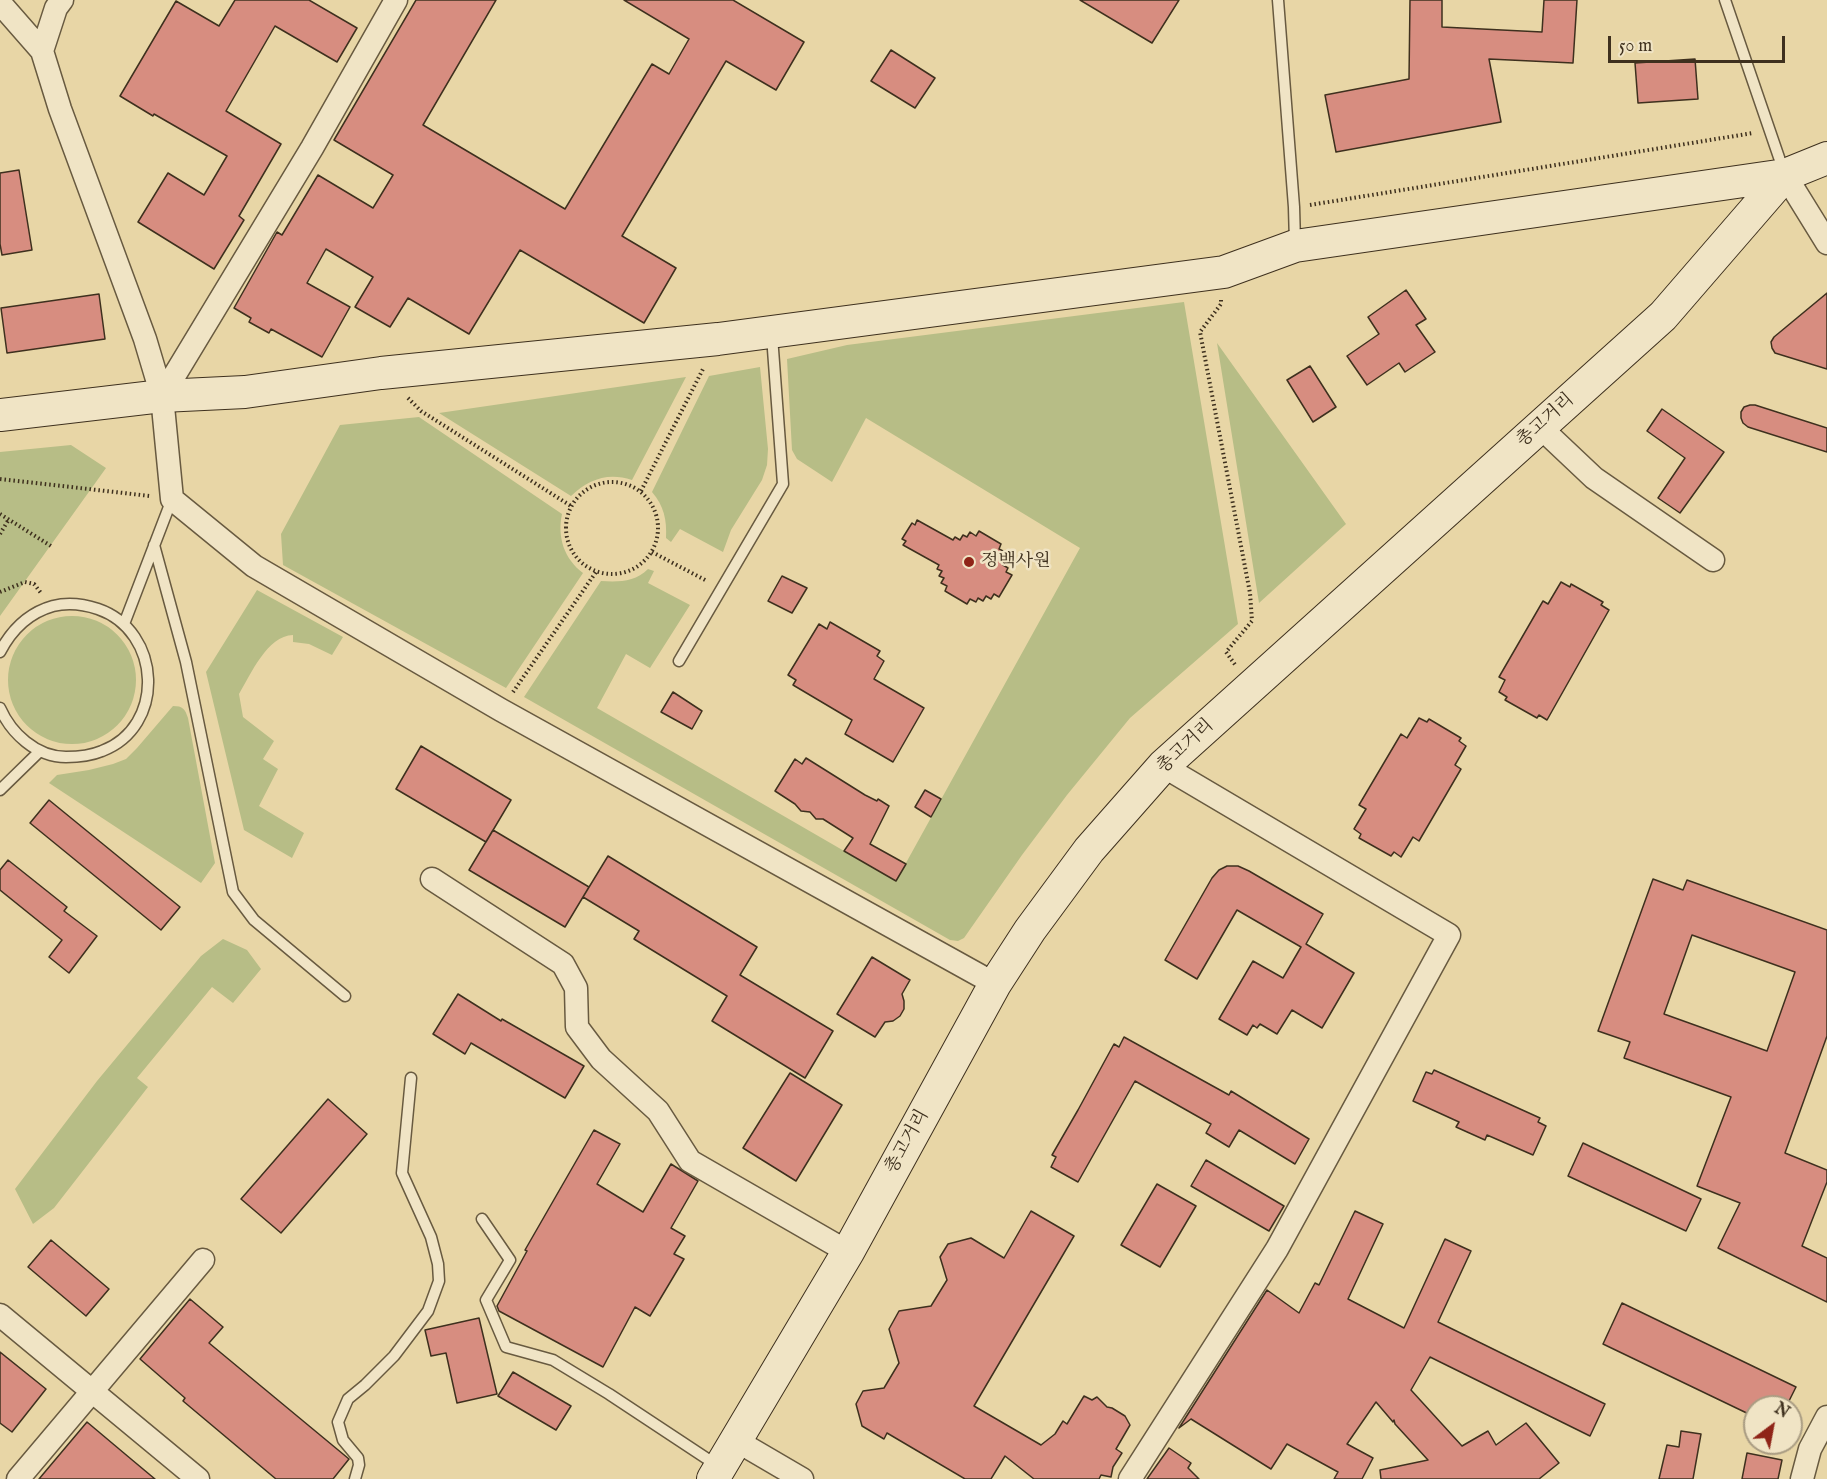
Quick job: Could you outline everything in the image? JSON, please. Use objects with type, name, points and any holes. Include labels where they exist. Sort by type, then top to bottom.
[{"type":"street","points":[[42,51],[56,8],[62,0]]},
{"type":"street","points":[[162,396],[312,148],[396,0]]},
{"type":"street","points":[[0,3],[42,51],[60,109],[145,339],[162,396],[172,499],[254,566],[501,710],[995,984]]},
{"type":"street","name":"총고거리","points":[[717,1473],[848,1252],[995,984],[1030,930],[1089,850],[1163,766],[1663,316],[1785,175],[1827,158]]},
{"type":"street","points":[[0,416],[162,396],[245,392],[381,373],[772,333],[1224,272],[1295,246],[1785,175],[1827,243]]},
{"type":"street","points":[[1540,427],[1594,478],[1713,560]]},
{"type":"street","points":[[1130,1479],[1277,1249],[1449,935],[1163,766]]},
{"type":"street","points":[[432,879],[563,964],[576,988],[578,1026],[601,1059],[658,1111],[690,1161],[848,1252]]},
{"type":"street","points":[[18,1479],[203,1260]]},
{"type":"street","points":[[0,1315],[198,1479]]},
{"type":"street","points":[[1802,1479],[1810,1449],[1827,1417]]},
{"type":"street","points":[[737,1441],[802,1479]]},
{"type":"lane","points":[[1278,0],[1295,246]]},
{"type":"lane","points":[[1725,0],[1785,175]]},
{"type":"lane","points":[[679,661],[783,484],[772,333]]},
{"type":"lane","points":[[124,624],[172,499]]},
{"type":"lane","points":[[154,545],[186,662],[233,892],[254,920],[345,996]]},
{"type":"lane","points":[[0,652],[8,636],[24,620],[47,608],[64,604],[85,605],[106,612],[124,624],[138,641],[146,661],[149,682],[146,704],[136,723],[122,739],[104,751],[83,757],[61,757],[40,751],[21,739],[6,722],[0,708]]},
{"type":"lane","points":[[0,790],[40,751]]},
{"type":"lane","points":[[355,1479],[359,1465],[358,1458],[343,1440],[338,1422],[348,1399],[393,1356],[428,1311],[439,1281],[438,1264],[431,1237],[402,1173],[411,1078]]},
{"type":"lane","points":[[482,1219],[510,1260],[486,1300],[506,1347],[553,1360],[609,1394],[717,1473]]},
{"type":"path","points":[[1294,207],[1770,130]]},
{"type":"path","points":[[1224,272],[1221,304],[1200,332],[1250,594],[1252,621],[1226,652],[1251,686]]},
{"type":"path","points":[[641,491],[718,339]]},
{"type":"path","points":[[381,373],[421,411],[571,506]]},
{"type":"path","points":[[0,478],[172,499]]},
{"type":"path","points":[[602,482],[627,484],[641,491],[652,504],[658,520],[658,536],[652,552],[640,565],[624,573],[596,572],[578,559],[569,545],[566,521],[571,506],[587,488],[602,482]]},
{"type":"path","points":[[0,514],[51,546]]},
{"type":"path","points":[[0,534],[9,519]]},
{"type":"path","points":[[652,552],[721,589]]},
{"type":"path","points":[[501,710],[596,572]]},
{"type":"path","points":[[0,592],[25,582],[34,584],[39,589],[47,608]]},
{"type":"green space","points":[[1184,302],[1238,624],[1130,718],[1067,795],[964,938],[958,941],[950,940],[524,697],[601,581],[626,580],[648,569],[654,571],[648,583],[690,605],[650,668],[626,654],[597,708],[896,881],[1080,548],[866,418],[832,482],[797,459],[792,450],[787,359],[847,345]]},
{"type":"green space","points":[[1217,343],[1346,524],[1259,603]]},
{"type":"green space","points":[[760,367],[768,449],[767,465],[762,480],[731,530],[723,552],[680,529],[671,542],[666,538],[662,508],[652,492],[709,376]]},
{"type":"green space","points":[[686,377],[632,480],[615,477],[599,479],[585,485],[571,496],[439,413]]},
{"type":"green space","points":[[419,417],[562,514],[561,539],[571,561],[583,573],[506,688],[283,565],[281,534],[340,425]]},
{"type":"green space","points":[[71,445],[106,468],[0,616],[0,452]]},
{"type":"green space","points":[[257,590],[343,637],[332,655],[309,644],[293,642],[293,635],[284,637],[275,642],[261,657],[239,694],[243,717],[274,741],[263,759],[278,769],[259,806],[304,833],[292,858],[244,830],[206,672]]},
{"type":"green space","points":[[72,616],[96,621],[117,635],[131,656],[136,680],[131,704],[117,725],[96,739],[72,744],[48,739],[27,725],[13,704],[8,680],[13,656],[27,635],[48,621]]},
{"type":"green space","points":[[173,706],[183,709],[188,718],[215,863],[201,883],[49,783],[57,775],[89,770],[126,759]]},
{"type":"green space","points":[[223,939],[247,950],[261,969],[233,1003],[212,987],[137,1078],[148,1087],[54,1208],[33,1224],[15,1189],[97,1081],[201,956]]},
{"type":"building","points":[[235,0],[309,0],[357,28],[337,62],[275,26],[226,111],[281,144],[239,216],[244,220],[214,269],[138,222],[168,173],[204,195],[227,156],[120,96],[176,1],[219,26]]},
{"type":"building","points":[[416,0],[496,0],[423,125],[565,209],[652,64],[669,74],[689,39],[624,0],[733,0],[804,42],[776,90],[726,61],[622,236],[676,268],[644,323],[520,250],[469,334],[408,298],[390,327],[355,307],[373,277],[326,249],[307,283],[350,307],[322,357],[271,329],[269,333],[249,322],[251,318],[234,308],[277,232],[282,235],[318,175],[373,208],[393,175],[334,140]]},
{"type":"building","points":[[1080,0],[1179,0],[1152,43]]},
{"type":"building","points":[[1410,0],[1442,0],[1442,27],[1542,32],[1544,0],[1577,0],[1573,63],[1489,59],[1501,122],[1336,152],[1325,95],[1409,79]]},
{"type":"building","points":[[891,50],[935,78],[915,108],[871,81]]},
{"type":"building","points":[[1695,59],[1698,99],[1638,103],[1635,63]]},
{"type":"building","points":[[19,170],[32,250],[2,255],[0,173]]},
{"type":"building","points":[[1406,290],[1426,319],[1416,325],[1435,352],[1405,372],[1399,363],[1367,385],[1347,356],[1379,334],[1368,317]]},
{"type":"building","points":[[1827,293],[1827,369],[1775,353],[1771,342],[1774,337]]},
{"type":"building","points":[[99,294],[105,339],[7,353],[1,308]]},
{"type":"building","points":[[1310,366],[1336,407],[1313,422],[1287,380]]},
{"type":"building","points":[[1750,405],[1827,428],[1827,452],[1748,427],[1743,423],[1741,412],[1744,407]]},
{"type":"building","points":[[1662,409],[1724,452],[1680,513],[1658,498],[1685,458],[1647,431]]},
{"type":"building","name":"정백사원","points":[[917,520],[953,540],[955,537],[960,540],[963,535],[967,537],[970,532],[976,536],[979,531],[1001,544],[999,549],[1005,552],[1002,557],[1006,560],[1003,565],[1008,568],[1006,572],[1012,575],[999,597],[994,594],[991,599],[986,596],[983,601],[978,598],[976,602],[970,599],[967,604],[945,591],[947,586],[941,583],[944,578],[939,576],[942,571],[937,569],[939,565],[903,545],[906,541],[902,539],[912,523],[915,525]]},
{"type":"building","points":[[782,576],[807,588],[792,613],[768,601]]},
{"type":"building","points":[[1561,582],[1570,587],[1571,584],[1603,602],[1601,605],[1609,610],[1547,720],[1539,715],[1537,718],[1505,700],[1507,697],[1499,692],[1505,680],[1499,677],[1543,601],[1548,604]]},
{"type":"building","points":[[830,622],[880,651],[877,656],[884,661],[874,679],[924,708],[893,762],[845,734],[852,720],[793,685],[796,680],[788,675],[819,624],[827,629]]},
{"type":"building","points":[[673,692],[702,711],[692,729],[661,712]]},
{"type":"building","points":[[1419,718],[1427,722],[1429,719],[1461,738],[1459,741],[1466,746],[1455,765],[1461,769],[1419,841],[1413,837],[1401,857],[1394,852],[1391,856],[1359,838],[1361,834],[1354,829],[1366,809],[1359,805],[1401,734],[1407,738]]},
{"type":"building","points":[[421,746],[511,800],[486,842],[396,789]]},
{"type":"building","points":[[806,758],[865,795],[889,806],[870,844],[906,864],[896,881],[844,851],[853,838],[823,819],[816,819],[810,812],[801,811],[795,804],[775,791],[795,759],[802,764]]},
{"type":"building","points":[[925,790],[941,799],[931,817],[915,807]]},
{"type":"building","points":[[49,800],[180,907],[161,930],[30,823]]},
{"type":"building","points":[[493,830],[589,887],[565,927],[469,870]]},
{"type":"building","points":[[608,856],[757,947],[740,975],[833,1031],[805,1078],[712,1021],[727,996],[634,939],[639,931],[583,897]]},
{"type":"building","points":[[8,860],[67,907],[64,911],[97,936],[69,973],[49,957],[62,940],[0,890],[0,870]]},
{"type":"building","points":[[1227,866],[1238,866],[1249,871],[1323,914],[1306,944],[1354,973],[1322,1028],[1292,1010],[1277,1034],[1260,1024],[1257,1028],[1253,1025],[1247,1035],[1219,1019],[1253,961],[1283,978],[1301,947],[1237,910],[1197,979],[1165,960],[1212,878],[1219,870]]},
{"type":"building","points":[[1653,879],[1683,890],[1687,880],[1827,930],[1827,1036],[1785,1153],[1827,1170],[1827,1182],[1802,1246],[1827,1258],[1827,1302],[1718,1248],[1740,1203],[1697,1186],[1731,1097],[1624,1058],[1630,1042],[1598,1031]],"holes":[[[1692,935],[1795,972],[1767,1051],[1664,1014]]]},
{"type":"building","points":[[872,957],[910,980],[902,994],[904,1009],[900,1016],[893,1021],[885,1022],[875,1037],[837,1014]]},
{"type":"building","points":[[458,994],[501,1021],[502,1019],[584,1066],[565,1098],[471,1043],[465,1054],[433,1034]]},
{"type":"building","points":[[1124,1037],[1229,1095],[1231,1091],[1309,1139],[1295,1164],[1239,1130],[1229,1147],[1206,1133],[1211,1124],[1135,1081],[1078,1182],[1051,1167],[1056,1157],[1052,1155],[1114,1044],[1119,1047]]},
{"type":"building","points":[[1434,1070],[1540,1118],[1538,1122],[1546,1126],[1533,1155],[1487,1135],[1485,1140],[1456,1127],[1459,1122],[1413,1101],[1426,1072],[1432,1074]]},
{"type":"building","points":[[790,1073],[842,1105],[796,1181],[743,1148]]},
{"type":"building","points":[[328,1099],[367,1134],[281,1233],[241,1199]]},
{"type":"building","points":[[594,1130],[620,1144],[597,1184],[643,1212],[671,1164],[698,1181],[671,1228],[685,1236],[674,1254],[684,1259],[650,1316],[635,1307],[603,1367],[499,1311],[497,1306],[527,1251],[525,1250]]},
{"type":"building","points":[[1583,1143],[1701,1199],[1686,1231],[1568,1176]]},
{"type":"building","points":[[1206,1160],[1284,1206],[1269,1231],[1191,1186]]},
{"type":"building","points":[[1157,1184],[1196,1206],[1160,1267],[1121,1245]]},
{"type":"building","points":[[1031,1211],[1074,1236],[974,1406],[1041,1445],[1055,1434],[1063,1421],[1067,1424],[1084,1396],[1092,1400],[1097,1397],[1107,1407],[1125,1416],[1130,1425],[1116,1449],[1122,1453],[1113,1467],[1111,1477],[1101,1475],[1099,1479],[1034,1479],[1005,1456],[991,1479],[965,1479],[887,1433],[884,1439],[862,1426],[856,1404],[863,1391],[884,1388],[899,1363],[889,1329],[899,1311],[931,1306],[947,1280],[940,1257],[948,1244],[971,1238],[1004,1258]]},
{"type":"building","points":[[1355,1211],[1383,1224],[1348,1299],[1404,1328],[1445,1239],[1471,1251],[1438,1322],[1605,1404],[1590,1436],[1430,1357],[1411,1390],[1462,1446],[1488,1431],[1496,1445],[1526,1423],[1559,1463],[1539,1479],[1381,1479],[1380,1470],[1428,1460],[1376,1402],[1347,1444],[1373,1458],[1362,1479],[1334,1479],[1338,1472],[1287,1444],[1271,1469],[1191,1419],[1179,1428],[1267,1290],[1299,1313],[1315,1283],[1319,1285]]},
{"type":"building","points":[[51,1240],[109,1289],[86,1316],[28,1267]]},
{"type":"building","points":[[190,1299],[223,1327],[209,1343],[349,1459],[333,1479],[276,1479],[183,1401],[185,1398],[140,1359]]},
{"type":"building","points":[[1622,1303],[1796,1387],[1792,1395],[1743,1395],[1743,1411],[1603,1344]]},
{"type":"building","points":[[479,1318],[497,1394],[457,1403],[446,1353],[431,1356],[425,1330]]},
{"type":"building","points":[[0,1352],[46,1389],[12,1432],[0,1423]]},
{"type":"building","points":[[513,1372],[571,1406],[556,1430],[498,1396]]},
{"type":"building","points":[[87,1422],[131,1459],[155,1479],[39,1479]]},
{"type":"building","points":[[1681,1431],[1701,1434],[1693,1479],[1659,1479],[1667,1445],[1679,1447]]},
{"type":"building","points":[[1169,1448],[1191,1463],[1188,1468],[1199,1479],[1147,1479]]},
{"type":"building","points":[[1747,1455],[1782,1460],[1778,1479],[1742,1479]]},
{"type":"place","name":"정백사원","points":[[969,562]]}]
